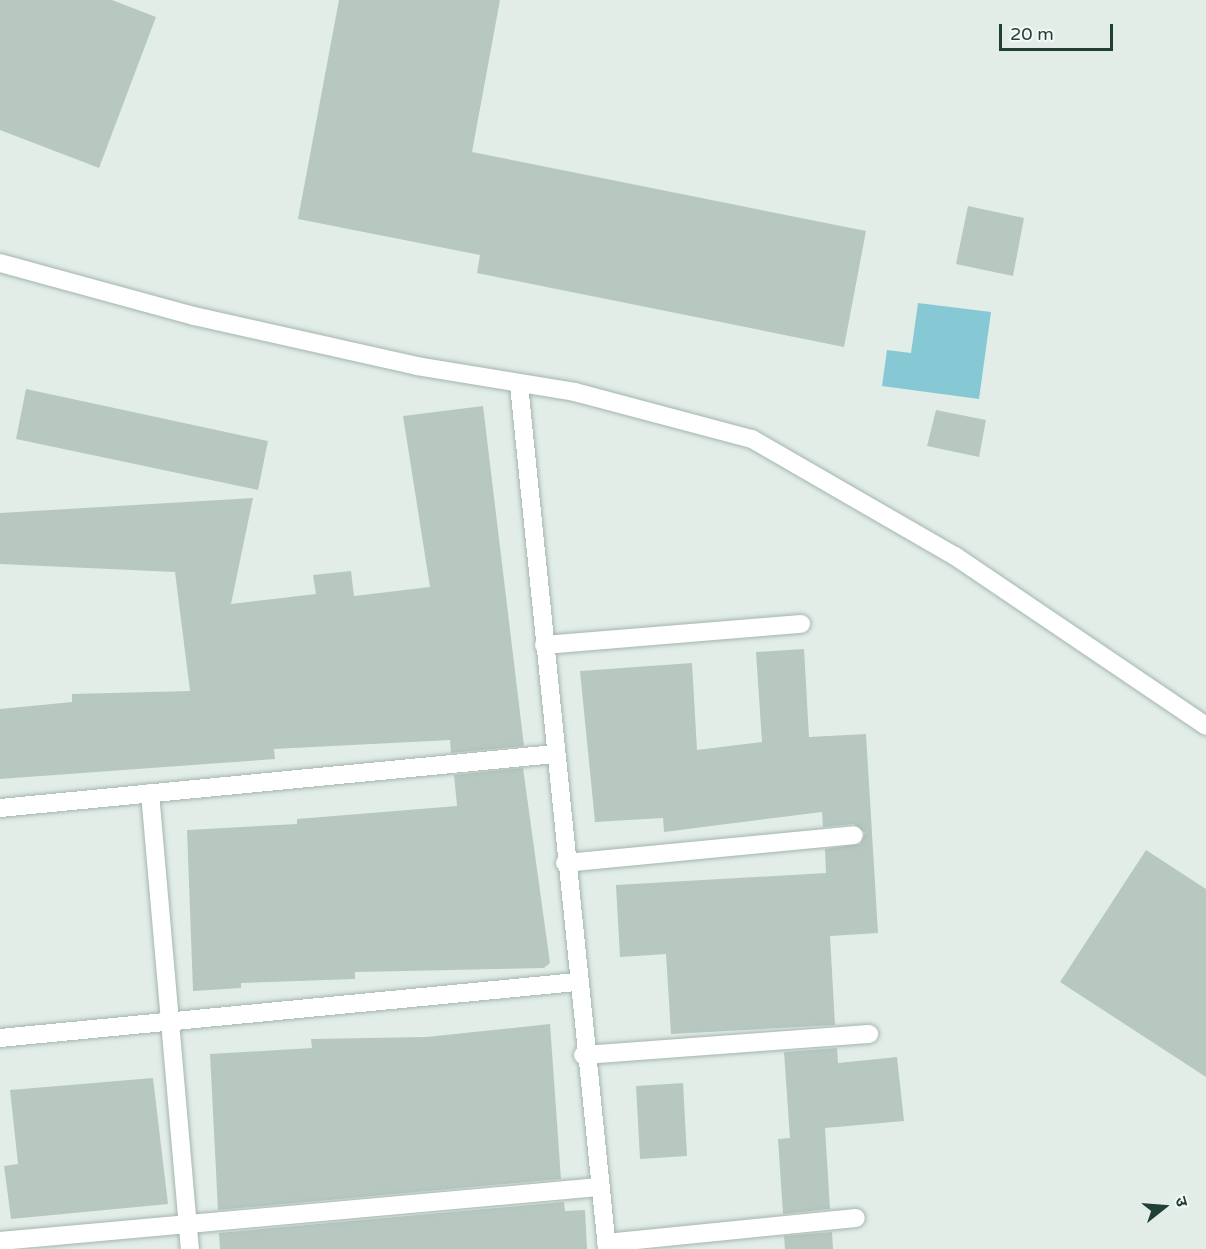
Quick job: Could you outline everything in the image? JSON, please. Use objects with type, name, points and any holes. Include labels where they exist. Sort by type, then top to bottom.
[{"type":"street","points":[[0,263],[194,316],[519,385],[575,392],[752,439],[955,556],[1206,726]]},
{"type":"street","points":[[519,385],[583,1055],[606,1246],[856,1218]]},
{"type":"street","points":[[544,645],[801,624]]},
{"type":"street","points":[[0,808],[555,754]]},
{"type":"street","points":[[150,793],[190,1249]]},
{"type":"street","points":[[565,863],[854,835]]},
{"type":"street","points":[[0,1038],[576,982]]},
{"type":"street","points":[[583,1055],[869,1034]]},
{"type":"street","points":[[0,1241],[188,1226],[599,1187]]},
{"type":"water","points":[[918,303],[991,312],[979,399],[882,386],[887,350],[911,353]]},
{"type":"building","points":[[0,0],[112,0],[156,17],[99,168],[0,130]]},
{"type":"building","points":[[339,0],[500,0],[472,152],[866,231],[844,347],[477,273],[480,255],[298,219]]},
{"type":"building","points":[[968,206],[1024,218],[1013,276],[956,264]]},
{"type":"building","points":[[26,389],[268,441],[258,490],[16,439]]},
{"type":"building","points":[[483,406],[524,746],[451,753],[450,740],[274,749],[275,759],[0,779],[0,709],[72,702],[72,694],[190,691],[175,572],[0,564],[0,513],[253,498],[231,604],[316,594],[313,575],[351,571],[354,596],[430,587],[403,416]]},
{"type":"building","points":[[936,410],[986,420],[979,457],[927,446]]},
{"type":"building","points":[[804,649],[809,737],[866,734],[878,933],[830,936],[835,1025],[671,1034],[666,954],[620,957],[616,885],[826,873],[825,849],[860,844],[865,833],[854,824],[823,827],[822,812],[664,832],[663,818],[595,822],[580,671],[692,663],[697,750],[762,742],[756,652]]},
{"type":"building","points":[[523,768],[550,963],[544,968],[355,972],[355,979],[241,983],[241,988],[193,991],[187,830],[297,824],[297,819],[457,806],[454,775]]},
{"type":"building","points":[[1146,850],[1206,889],[1206,1077],[1060,982]]},
{"type":"building","points":[[550,1024],[561,1179],[218,1210],[210,1054],[312,1048],[311,1039],[426,1037]]},
{"type":"building","points":[[837,1048],[838,1063],[897,1057],[904,1121],[825,1128],[830,1209],[783,1214],[778,1139],[790,1138],[784,1052]]},
{"type":"building","points":[[153,1078],[168,1204],[11,1219],[4,1166],[18,1164],[10,1090]]},
{"type":"building","points":[[683,1083],[687,1156],[640,1159],[636,1086]]},
{"type":"building","points":[[564,1202],[565,1211],[585,1210],[587,1249],[220,1249],[219,1233]]},
{"type":"building","points":[[832,1232],[833,1249],[785,1249],[784,1236]]}]
